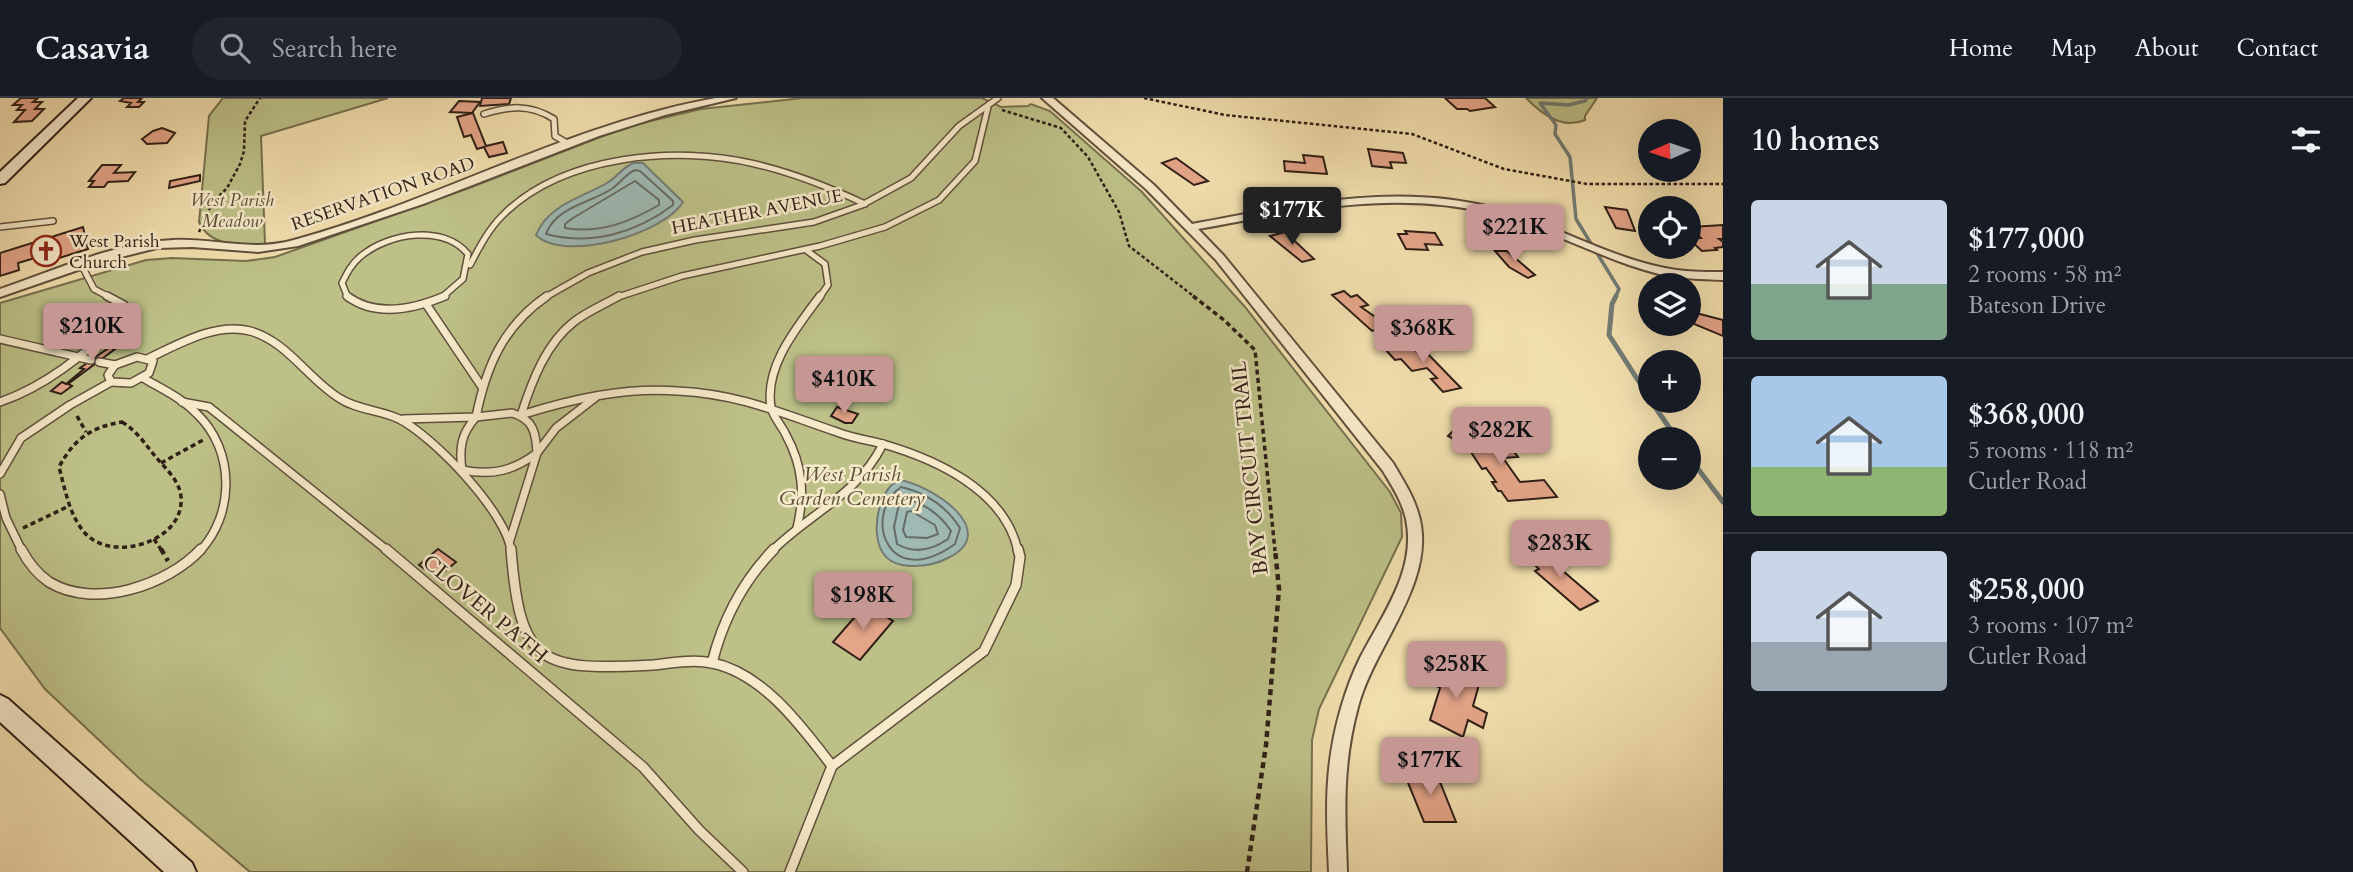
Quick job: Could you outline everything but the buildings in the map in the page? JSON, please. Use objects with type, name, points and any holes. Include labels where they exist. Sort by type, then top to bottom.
[{"type":"main road","points":[[0,180],[85,98]]},
{"type":"main road","points":[[0,706],[183,872]]},
{"type":"street","name":"RESERVATION ROAD","points":[[0,293],[157,245],[187,244],[267,251],[461,186],[566,144],[658,113],[731,98]]},
{"type":"street","points":[[1047,98],[1150,187],[1220,258],[1388,467],[1405,497],[1414,523],[1416,548],[1410,575],[1357,682],[1345,730],[1335,789],[1338,872]]},
{"type":"street","points":[[1191,227],[1320,205],[1419,198],[1453,202],[1515,217],[1669,274],[1700,278],[1723,276]]},
{"type":"lane","name":"HEATHER AVENUE","points":[[476,416],[482,387],[500,342],[512,326],[551,294],[598,268],[660,248],[783,226],[848,211],[865,204],[908,182],[960,125],[998,98]]},
{"type":"lane","points":[[484,114],[502,108],[533,107],[554,119],[555,136],[566,144]]},
{"type":"lane","points":[[521,415],[534,375],[547,352],[563,332],[600,304],[658,280],[806,250],[883,230],[947,193],[967,173],[977,156],[988,126],[988,107]]},
{"type":"lane","points":[[470,265],[468,254],[454,241],[432,235],[413,236],[375,247],[359,257],[348,268],[342,280],[344,292],[351,302],[365,308],[384,311],[426,304],[453,289],[463,279],[485,236],[500,217],[520,201],[570,174],[631,158],[685,155],[746,162],[828,185],[865,204]]},
{"type":"lane","points":[[0,227],[53,221]]},
{"type":"lane","points":[[797,528],[803,500],[798,470],[787,436],[771,408],[780,360],[794,332],[828,285],[825,264],[806,250]]},
{"type":"lane","points":[[0,402],[28,392],[112,329],[126,313],[124,305],[94,289],[82,266]]},
{"type":"lane","points":[[426,304],[432,319],[462,354],[482,387]]},
{"type":"lane","points":[[111,382],[108,375],[115,365],[129,358],[149,358],[183,342],[219,331],[252,332],[301,365],[338,398],[364,411],[401,419],[505,413],[528,418],[536,429],[537,453],[510,540],[519,617],[532,645],[542,654],[561,662],[712,663],[740,676],[775,702],[809,736],[832,766]]},
{"type":"lane","points":[[0,339],[91,360]]},
{"type":"lane","points":[[0,474],[21,438],[70,405],[111,382],[129,384],[143,378],[152,369],[153,361],[149,358]]},
{"type":"lane","points":[[99,362],[115,365]]},
{"type":"lane","points":[[0,494],[3,515],[21,552],[50,583],[83,594],[117,592],[151,583],[192,560],[212,539],[226,509],[229,481],[204,421],[182,402],[143,378]]},
{"type":"lane","points":[[521,415],[556,403],[602,394],[661,389],[771,408],[849,437],[883,444],[941,465],[971,482],[995,503],[1014,533],[1019,558],[1017,583],[999,626],[984,651],[832,766],[790,872]]},
{"type":"lane","points":[[461,470],[480,474],[519,467],[537,453],[556,428],[575,411],[602,394]]},
{"type":"lane","name":"CLOVER PATH","points":[[182,402],[209,407],[417,574],[643,767],[699,831],[743,872]]},
{"type":"lane","points":[[461,470],[458,447],[465,430],[476,416]]},
{"type":"lane","points":[[401,419],[461,470],[510,540]]},
{"type":"lane","points":[[712,663],[718,635],[729,607],[755,569],[797,528],[826,510],[853,487],[872,468],[883,444]]},
{"type":"path","points":[[187,244],[201,231],[212,202],[227,188],[236,172],[244,151],[245,121],[260,98]]},
{"type":"path","name":"BAY CIRCUIT TRAIL","points":[[1004,98],[1001,109],[1016,116],[1061,128],[1088,158],[1119,212],[1129,246],[1224,320],[1255,350],[1279,589],[1266,745],[1247,872]]},
{"type":"path","points":[[1144,98],[1225,115],[1412,134],[1504,169],[1587,184],[1723,184]]},
{"type":"path","points":[[70,405],[86,432]]},
{"type":"path","points":[[122,422],[134,429],[176,482],[182,498],[169,529],[154,540],[130,547],[103,547],[90,537],[69,506],[60,467],[74,439],[86,432],[122,422]]},
{"type":"path","points":[[161,463],[211,436]]},
{"type":"path","points":[[12,533],[69,506]]},
{"type":"path","points":[[154,540],[174,570]]},
{"type":"green space","name":"West Parish Meadow","points":[[223,98],[388,98],[261,136],[265,244],[247,245],[219,240],[204,230],[199,222],[209,116]]},
{"type":"green space","name":"West Parish Garden Cemetery","points":[[803,98],[982,98],[1001,107],[1031,104],[1050,111],[1142,192],[1245,307],[1390,492],[1401,513],[1402,537],[1319,709],[1312,740],[1311,872],[250,872],[139,778],[45,689],[0,628],[0,303],[146,260],[172,258],[246,261],[275,257],[469,188],[629,126],[701,109]]},
{"type":"green space","points":[[1526,98],[1597,98],[1585,120],[1568,123],[1546,115]]},
{"type":"water","points":[[634,163],[643,163],[683,202],[672,214],[636,234],[590,245],[550,243],[536,235],[548,216],[557,209],[607,183]]},
{"type":"water","points":[[899,480],[927,490],[956,510],[965,523],[968,535],[963,547],[948,558],[932,564],[914,566],[896,563],[883,553],[877,535],[878,513],[886,493]]},
{"type":"waterway","points":[[1587,98],[1585,101],[1568,105],[1540,103],[1556,125],[1555,134],[1570,157],[1576,219],[1619,289],[1615,298]]},
{"type":"waterway","points":[[1615,298],[1609,335],[1638,380]]},
{"type":"waterway","points":[[1659,413],[1669,427]]},
{"type":"waterway","points":[[1701,473],[1723,502]]},
{"type":"place","name":"West Parish Church","points":[[46,251]]}]
